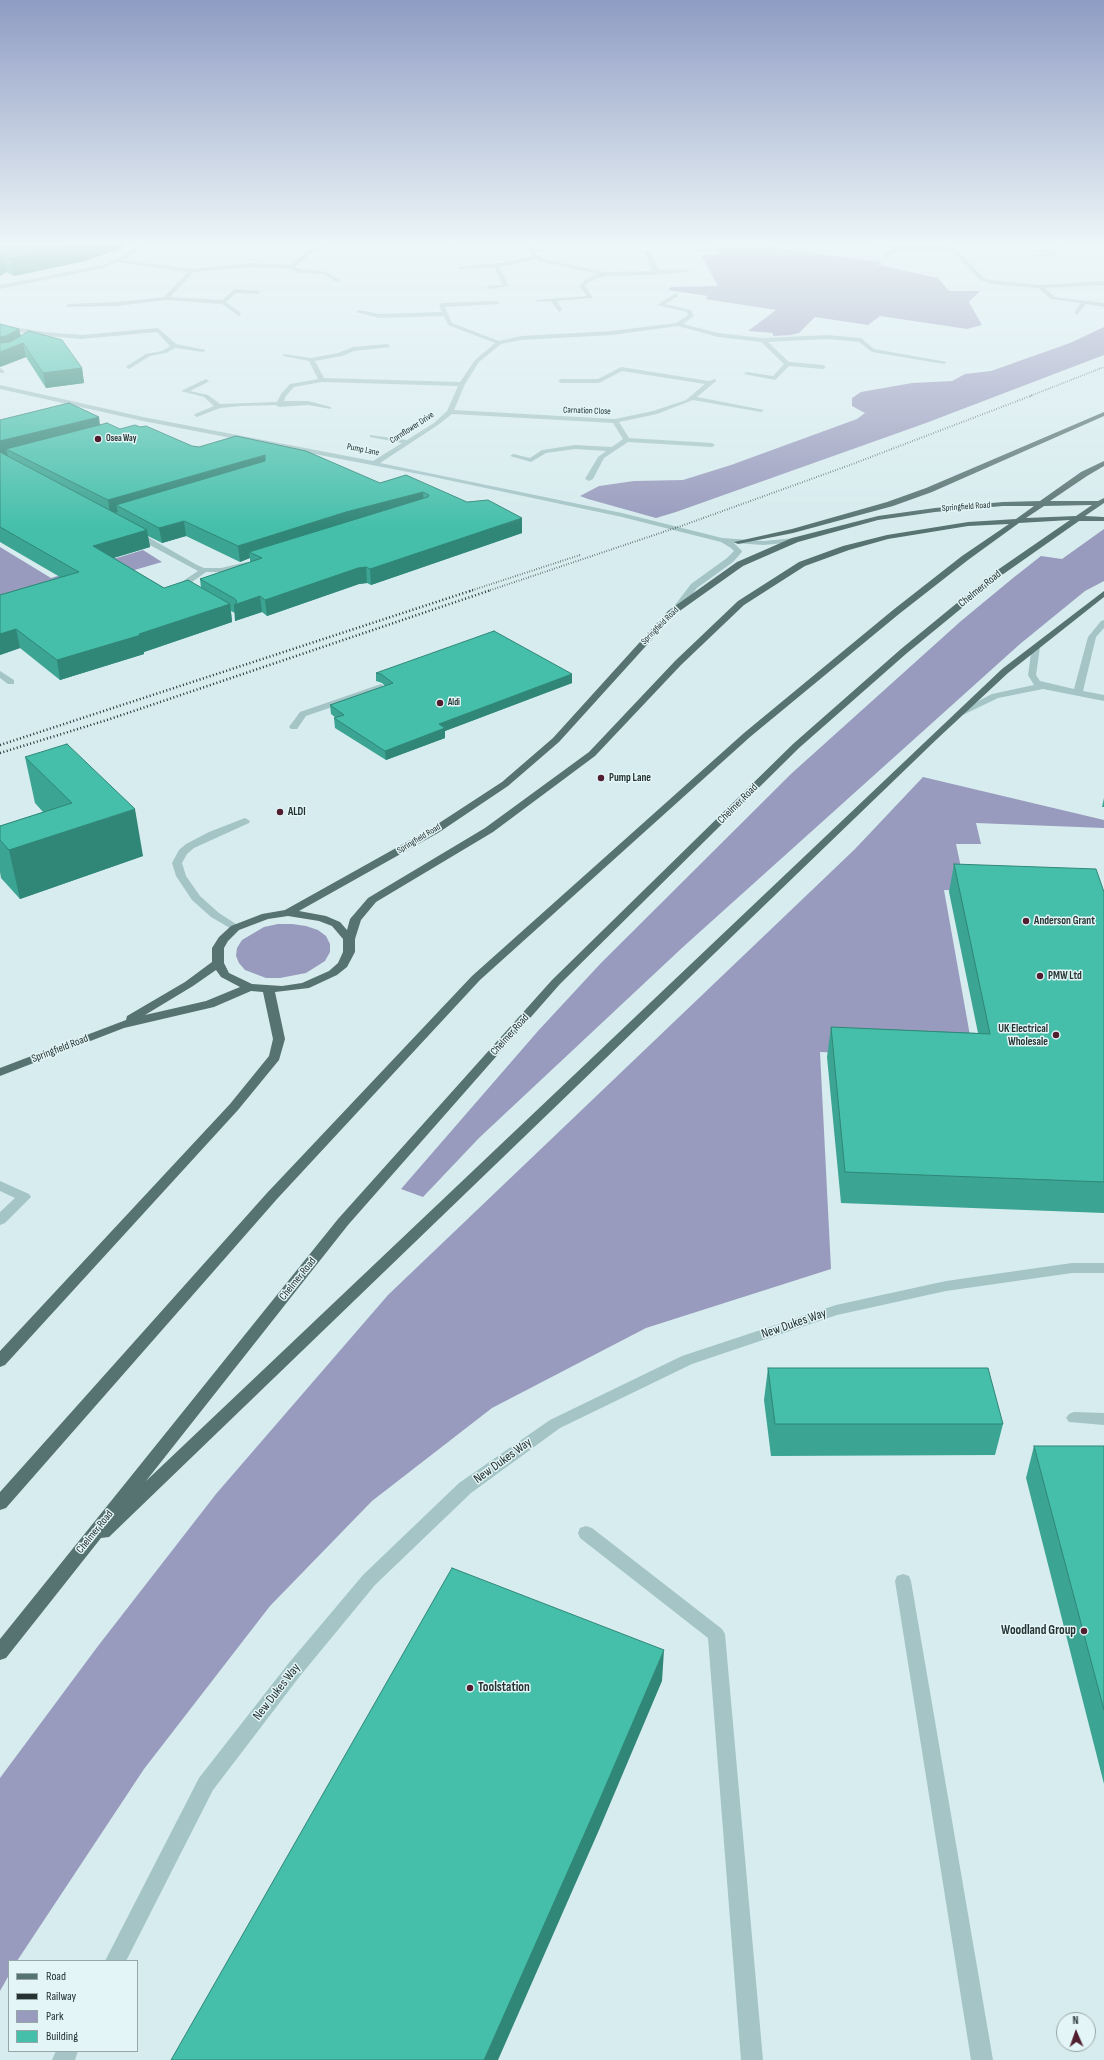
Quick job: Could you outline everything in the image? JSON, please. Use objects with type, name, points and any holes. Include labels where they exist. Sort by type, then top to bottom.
[{"type":"main road","points":[[834,529],[890,504],[963,476],[1104,414]]},
{"type":"main road","points":[[0,1504],[272,1196],[476,978],[747,735],[965,558],[1084,474],[1104,462]]},
{"type":"main road","name":"Springfield Road","points":[[288,913],[355,877],[434,831],[505,784],[556,740],[619,672],[647,638],[676,609],[740,564],[794,540],[878,518],[935,510],[1003,504],[1104,502]]},
{"type":"main road","name":"Chelmer Road","points":[[0,1652],[343,1222],[556,982],[796,746],[904,651],[999,573],[1104,502]]},
{"type":"main road","points":[[738,542],[785,533],[890,504]]},
{"type":"main road","name":"Springfield Road","points":[[349,939],[336,924],[322,918],[288,913],[266,916],[235,928],[223,939],[218,948],[218,963],[225,975],[250,987],[268,989],[305,986],[333,973],[342,965],[349,952],[349,939],[356,918],[372,900],[489,830],[592,754],[678,663],[741,604],[802,564],[846,548],[887,537],[928,529],[968,524],[1063,518],[1104,518]]},
{"type":"main road","points":[[70,1564],[1005,671],[1104,593]]},
{"type":"main road","name":"Springfield Road","points":[[120,1026],[189,984],[218,963]]},
{"type":"main road","name":"Springfield Road","points":[[0,1072],[120,1026],[210,1004],[250,987]]},
{"type":"main road","points":[[0,1360],[234,1107],[275,1057],[279,1039],[268,989]]},
{"type":"street","points":[[165,337],[174,346],[203,350]]},
{"type":"street","points":[[485,337],[500,343]]},
{"type":"street","name":"Cornflower Drive","points":[[375,463],[436,424],[450,412],[462,384],[477,361],[500,343],[521,338],[537,337]]},
{"type":"street","name":"Cornflower Drive","points":[[737,337],[763,340],[824,337]]},
{"type":"street","name":"Cornflower Drive","points":[[829,337],[861,340],[872,350],[944,362]]},
{"type":"street","points":[[763,340],[787,364],[823,367]]},
{"type":"street","points":[[129,367],[148,355],[164,352],[174,346]]},
{"type":"street","points":[[285,355],[311,360],[340,355],[352,349],[388,346]]},
{"type":"street","points":[[311,360],[322,380]]},
{"type":"street","points":[[747,374],[775,378],[787,364]]},
{"type":"street","name":"Carnation Close","points":[[450,412],[536,418],[615,421],[654,413],[691,398],[711,382],[621,369],[599,381],[561,381]]},
{"type":"street","points":[[280,404],[283,395],[292,385],[322,380],[462,384]]},
{"type":"street","points":[[206,382],[184,390],[206,396],[218,406]]},
{"type":"street","name":"Pump Lane","points":[[0,387],[143,419],[375,463],[622,515],[722,540],[764,543],[794,540]]},
{"type":"street","points":[[691,398],[761,410]]},
{"type":"street","points":[[196,415],[218,406],[308,403],[329,408]]},
{"type":"street","points":[[133,424],[143,419]]},
{"type":"street","points":[[615,421],[628,440]]},
{"type":"street","points":[[372,436],[408,442]]},
{"type":"street","points":[[589,479],[601,457],[628,440],[712,445]]},
{"type":"street","points":[[513,456],[531,460],[544,451],[575,447],[613,449]]},
{"type":"street","points":[[130,531],[194,567],[204,570],[221,570],[258,560]]},
{"type":"street","name":"Pump Lane","points":[[676,609],[694,586],[730,560],[738,551],[734,546],[722,540]]},
{"type":"street","points":[[193,594],[180,587],[204,570]]},
{"type":"street","points":[[1078,693],[1092,637],[1104,623]]},
{"type":"street","points":[[1036,647],[1032,674],[1037,683],[1042,686],[1104,698]]},
{"type":"street","points":[[0,674],[11,682]]},
{"type":"street","points":[[962,712],[995,696],[1042,686]]},
{"type":"street","points":[[294,727],[303,714],[381,687]]},
{"type":"street","points":[[235,928],[215,915],[196,898],[180,876],[177,863],[182,852],[190,846],[213,834],[246,822]]},
{"type":"street","points":[[0,1186],[24,1197],[0,1220]]},
{"type":"street","name":"New Dukes Way","points":[[116,1960],[206,1784],[294,1670],[369,1580],[465,1488],[555,1424],[687,1360],[836,1310],[946,1286],[1072,1268],[1104,1268]]},
{"type":"street","points":[[1074,1418],[1104,1419]]},
{"type":"street","points":[[586,1533],[716,1634],[752,2060]]},
{"type":"street","points":[[903,1581],[982,2060]]},
{"type":"green space","points":[[1082,337],[1104,337],[1104,355],[926,423],[676,512],[656,518],[580,496],[599,486],[634,481],[683,480],[731,465],[857,419],[865,413],[852,406],[852,398],[861,392],[912,383],[952,381],[965,374],[991,371]]},
{"type":"green space","points":[[1104,529],[1104,581],[1085,591],[1020,644],[683,947],[479,1138],[423,1197],[401,1189],[538,1031],[601,963],[792,773],[961,621],[1041,556],[1062,559]]},
{"type":"green space","points":[[0,547],[51,578],[143,550],[162,562],[0,609]]},
{"type":"green space","points":[[923,777],[1104,820],[1104,828],[976,823],[981,844],[956,844],[966,891],[944,890],[974,1058],[820,1052],[831,1269],[646,1328],[492,1408],[372,1501],[270,1606],[144,1769],[18,1960],[8,1960],[8,1977],[0,1991],[0,1778],[98,1646],[216,1494],[388,1295],[855,849]]},
{"type":"green space","points":[[278,924],[306,926],[318,930],[326,936],[330,944],[330,952],[325,961],[306,973],[280,978],[266,978],[245,970],[239,963],[236,956],[237,948],[242,940],[264,927]]},
{"type":"building","points":[[18,337],[51,337],[62,340],[82,368],[43,373],[23,343],[0,352],[0,343],[10,342]]},
{"type":"building","points":[[69,403],[99,417],[0,441],[0,420]]},
{"type":"building","points":[[107,423],[120,429],[135,425],[140,427],[146,426],[192,446],[199,447],[236,436],[306,451],[380,483],[406,475],[467,502],[488,500],[522,518],[370,569],[366,567],[358,568],[265,600],[260,596],[234,605],[237,602],[235,599],[200,579],[262,558],[249,552],[428,497],[429,495],[423,492],[346,512],[238,546],[184,521],[159,528],[116,505],[265,461],[265,455],[108,500],[6,449]]},
{"type":"building","points":[[0,452],[147,530],[93,546],[164,588],[188,580],[230,604],[139,634],[141,635],[57,660],[16,629],[0,634],[0,595],[79,572],[0,527]]},
{"type":"building","name":"Aldi","points":[[494,631],[572,674],[439,724],[445,728],[385,751],[334,718],[344,715],[330,705],[393,683],[381,674],[376,673]]},
{"type":"building","points":[[67,744],[135,809],[9,850],[0,840],[0,826],[72,803],[25,757]]},
{"type":"building","points":[[954,864],[1096,869],[1104,892],[1104,1182],[845,1172],[831,1027],[990,1034]]},
{"type":"building","points":[[768,1368],[988,1368],[1003,1424],[775,1424]]},
{"type":"building","points":[[1034,1446],[1104,1446],[1104,1710]]},
{"type":"building","points":[[452,1568],[664,1650],[600,1799],[484,2060],[171,2060]]},
{"type":"railway","points":[[1030,396],[1104,367]]},
{"type":"railway","points":[[488,591],[684,525],[850,465],[1033,395]]},
{"type":"railway","points":[[470,591],[580,555]]},
{"type":"railway","points":[[0,745],[473,590]]},
{"type":"railway","points":[[0,753],[107,720],[491,590]]},
{"type":"place","name":"Osea Way","points":[[98,439]]},
{"type":"place","name":"Aldi","points":[[440,703]]},
{"type":"place","name":"Pump Lane","points":[[601,778]]},
{"type":"place","name":"ALDI","points":[[280,812]]},
{"type":"place","name":"Anderson Grant","points":[[1026,921]]},
{"type":"place","name":"PMW Ltd","points":[[1040,976]]},
{"type":"place","name":"UK Electrical Wholesale","points":[[1056,1035]]},
{"type":"place","name":"Woodland Group","points":[[1084,1631]]},
{"type":"place","name":"Toolstation","points":[[470,1688]]}]
